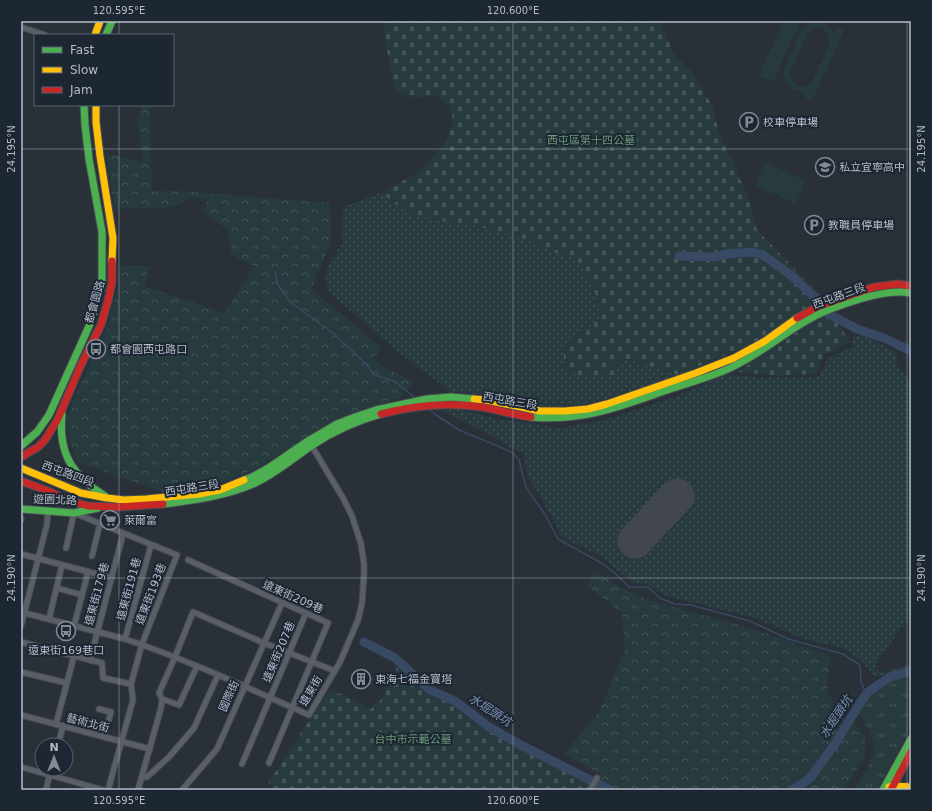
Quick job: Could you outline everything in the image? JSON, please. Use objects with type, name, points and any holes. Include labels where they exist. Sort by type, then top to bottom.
[{"type":"street","points":[[95,34],[100,21]]},
{"type":"street","points":[[106,34],[112,21]]},
{"type":"street","points":[[21,27],[42,34]]},
{"type":"street","name":"都會園路","points":[[21,446],[37,434],[50,415],[90,324],[102,284],[102,232],[88,159],[84,106]]},
{"type":"street","name":"都會園路","points":[[21,457],[38,447],[45,440],[58,419],[80,367],[101,325],[108,302],[112,282],[113,238],[100,156],[96,122],[96,106]]},
{"type":"street","name":"西屯路三段","points":[[107,498],[124,500],[146,499],[199,494],[220,490],[252,478],[270,468],[337,424],[376,410],[427,399],[451,397],[486,400],[540,410],[565,411],[594,408],[696,373],[734,358],[765,341],[817,307],[874,287],[898,284],[911,286]]},
{"type":"street","name":"西屯路三段","points":[[100,507],[152,505],[223,495],[253,484],[269,476],[310,443],[347,426],[380,414],[401,409],[452,404],[484,407],[524,416],[546,418],[597,414],[726,370],[749,358],[807,320],[822,312],[876,294],[896,292],[911,293]]},
{"type":"street","points":[[65,405],[61,426],[67,457],[83,480],[107,498],[100,507]]},
{"type":"street","name":"遠東街","points":[[23,612],[142,644],[197,666],[309,715],[340,662],[360,613],[363,594],[364,564],[361,544],[352,516],[310,443]]},
{"type":"street","name":"西屯路四段","points":[[21,468],[80,493],[107,498]]},
{"type":"street","name":"西屯路四段","points":[[21,481],[68,501],[100,507]]},
{"type":"street","points":[[21,626],[23,612],[47,524],[48,511],[59,509],[61,506],[60,501],[48,492]]},
{"type":"street","name":"遊園北路","points":[[21,509],[74,514],[100,507]]},
{"type":"street","points":[[66,548],[74,514],[151,545]]},
{"type":"street","points":[[92,556],[100,524]]},
{"type":"street","name":"遠東街179巷","points":[[90,660],[123,534]]},
{"type":"street","name":"遠東街191巷","points":[[125,639],[151,545]]},
{"type":"street","name":"遠東街193巷","points":[[142,644],[177,556],[151,545]]},
{"type":"street","points":[[21,554],[112,578]]},
{"type":"street","name":"遠東街209巷","points":[[188,560],[328,623],[269,763]]},
{"type":"street","points":[[49,619],[62,564]]},
{"type":"street","points":[[74,626],[88,572]]},
{"type":"street","points":[[57,588],[82,595]]},
{"type":"street","name":"國際街","points":[[182,790],[217,749],[282,603]]},
{"type":"street","points":[[138,790],[161,708],[162,699],[160,693],[193,612],[334,671]]},
{"type":"street","name":"遠東街207巷","points":[[242,764],[306,613]]},
{"type":"street","points":[[21,642],[102,663],[103,678],[131,684]]},
{"type":"street","points":[[108,790],[133,700],[131,684],[142,644]]},
{"type":"street","points":[[56,724],[74,656]]},
{"type":"street","points":[[162,699],[179,705],[197,666]]},
{"type":"street","points":[[21,672],[66,683]]},
{"type":"street","points":[[142,777],[147,778],[169,757],[194,728],[218,675]]},
{"type":"street","points":[[99,709],[111,712],[104,737]]},
{"type":"street","name":"藝術北街","points":[[21,715],[150,749]]},
{"type":"street","points":[[60,737],[63,726]]},
{"type":"street","points":[[883,790],[911,739]]},
{"type":"street","points":[[892,788],[911,752]]},
{"type":"street","points":[[21,767],[34,771]]},
{"type":"street","points":[[46,790],[49,777]]},
{"type":"street","points":[[57,777],[103,790]]},
{"type":"street","points":[[592,787],[597,778]]},
{"type":"street","points":[[883,790],[911,787]]},
{"type":"green space","name":"西屯區第十四公墓","points":[[384,21],[659,21],[674,54],[692,72],[713,107],[718,130],[748,197],[757,230],[823,298],[750,345],[677,375],[622,358],[612,375],[579,376],[562,368],[566,346],[599,319],[595,293],[577,259],[559,254],[524,239],[477,226],[411,216],[381,193],[421,171],[445,143],[453,121],[450,106],[435,95],[415,98],[394,89],[386,45]]},
{"type":"green space","points":[[783,21],[801,21],[773,82],[759,76]]},
{"type":"green space","points":[[812,23],[820,23],[828,25],[835,34],[838,27],[844,31],[812,101],[805,98],[806,92],[797,91],[788,85],[783,73],[800,32],[805,26]],"holes":[[[817,28],[824,30],[828,34],[830,39],[829,46],[811,84],[807,86],[800,86],[794,83],[790,72],[808,32]]]},
{"type":"green space","points":[[141,107],[150,107],[152,191],[182,191],[330,203],[331,242],[311,289],[382,348],[373,359],[386,368],[414,382],[399,399],[355,412],[309,436],[260,467],[215,485],[165,493],[78,462],[69,441],[67,417],[71,405],[106,330],[118,286],[120,266],[150,266],[144,286],[225,313],[254,266],[232,255],[227,229],[202,212],[208,200],[192,197],[173,207],[115,209],[106,153],[144,163],[137,125]]},
{"type":"green space","points":[[765,162],[806,181],[796,204],[755,185]]},
{"type":"green space","points":[[381,193],[411,216],[477,226],[524,239],[559,254],[577,259],[595,293],[599,319],[566,346],[636,362],[677,375],[584,405],[537,406],[479,394],[451,392],[399,353],[329,292],[325,280],[328,266],[342,243],[343,207]]},
{"type":"green space","points":[[831,313],[850,342],[824,355],[816,374],[778,376],[738,372],[807,326]]},
{"type":"green space","points":[[853,335],[871,339],[897,353],[896,364],[911,383],[911,621],[901,628],[875,666],[877,670],[884,672],[911,664],[911,667],[876,677],[858,658],[839,647],[807,640],[752,617],[666,596],[646,583],[633,583],[599,555],[560,536],[553,518],[527,475],[524,455],[489,434],[441,410],[463,410],[494,418],[561,428],[605,420],[677,396],[727,374],[760,378],[819,377],[828,358],[853,346]]},
{"type":"green space","points":[[594,571],[616,585],[645,599],[750,628],[830,656],[827,689],[838,715],[855,724],[865,736],[865,756],[844,790],[607,790],[602,787],[600,774],[564,754],[599,712],[625,650],[622,613],[587,586]]},
{"type":"green space","name":"台中市示範公墓","points":[[399,664],[430,692],[454,703],[489,728],[561,767],[602,787],[600,790],[277,790],[268,783],[330,689],[372,709],[375,702],[379,703]]},
{"type":"green space","points":[[911,674],[911,727],[877,790],[854,790],[868,768],[875,750],[870,732],[859,712],[864,702],[887,685],[890,681]]},
{"type":"waterway","points":[[679,256],[715,257],[726,254],[751,252],[763,255],[792,276],[816,299],[827,313],[857,329],[884,338],[911,351]]},
{"type":"waterway","points":[[275,272],[277,283],[290,302],[333,333],[365,363],[374,375],[397,383],[415,398]]},
{"type":"waterway","points":[[428,408],[459,430],[513,453],[519,460],[527,489],[546,516],[558,539],[605,565],[629,587],[648,587],[660,598],[675,604],[691,605],[750,621],[788,639],[843,654],[860,665],[861,682],[866,694]]},
{"type":"waterway","name":"水堀頭坑","points":[[364,642],[395,658],[430,690],[455,701],[489,727],[519,744],[610,790]]},
{"type":"waterway","name":"水堀頭坑","points":[[791,790],[801,785],[811,777],[835,744],[868,692],[890,677],[911,671]]},
{"type":"runway","points":[[635,541],[677,496]]},
{"type":"traffic: fast","points":[[106,34],[112,21]]},
{"type":"traffic: fast","points":[[21,446],[37,432],[49,415],[90,324],[102,284],[102,232],[89,159],[84,106]]},
{"type":"traffic: fast","points":[[531,417],[569,417],[604,411],[706,378],[730,368],[758,353],[805,322],[833,308],[881,294],[893,292],[911,293]]},
{"type":"traffic: fast","points":[[244,480],[270,467],[308,441],[337,424],[355,417],[376,410],[427,399],[451,397],[474,399]]},
{"type":"traffic: fast","points":[[163,504],[221,494],[255,483],[327,436],[344,427],[381,414]]},
{"type":"traffic: fast","points":[[62,415],[61,429],[65,452],[70,463],[84,480],[105,496]]},
{"type":"traffic: fast","points":[[21,509],[74,513],[98,508]]},
{"type":"traffic: fast","points":[[883,790],[911,739]]},
{"type":"traffic: slow","points":[[95,34],[100,21]]},
{"type":"traffic: slow","points":[[96,106],[96,122],[100,156],[113,238],[112,261]]},
{"type":"traffic: slow","points":[[474,399],[540,411],[588,409],[607,404],[696,373],[734,358],[765,341],[797,318]]},
{"type":"traffic: slow","points":[[21,468],[81,493],[124,500],[199,494],[220,490],[244,480]]},
{"type":"traffic: slow","points":[[889,787],[911,787]]},
{"type":"traffic: jam","points":[[21,457],[38,447],[45,440],[58,419],[80,367],[101,325],[112,282],[112,261]]},
{"type":"traffic: jam","points":[[797,318],[817,307],[874,287],[898,284],[911,286]]},
{"type":"traffic: jam","points":[[381,414],[406,408],[431,405],[469,405],[531,417]]},
{"type":"traffic: jam","points":[[21,481],[70,501],[88,506],[118,507],[163,504]]},
{"type":"traffic: jam","points":[[891,790],[911,752]]},
{"type":"place","name":"校車停車場","points":[[749,122]]},
{"type":"place","name":"私立宜寧高中","points":[[825,167]]},
{"type":"place","name":"教職員停車場","points":[[814,225]]},
{"type":"place","name":"都會園西屯路口","points":[[96,349]]},
{"type":"place","name":"萊爾富","points":[[110,520]]},
{"type":"place","name":"遠東街169巷口","points":[[66,631]]},
{"type":"place","name":"東海七福金寶塔","points":[[361,679]]}]
